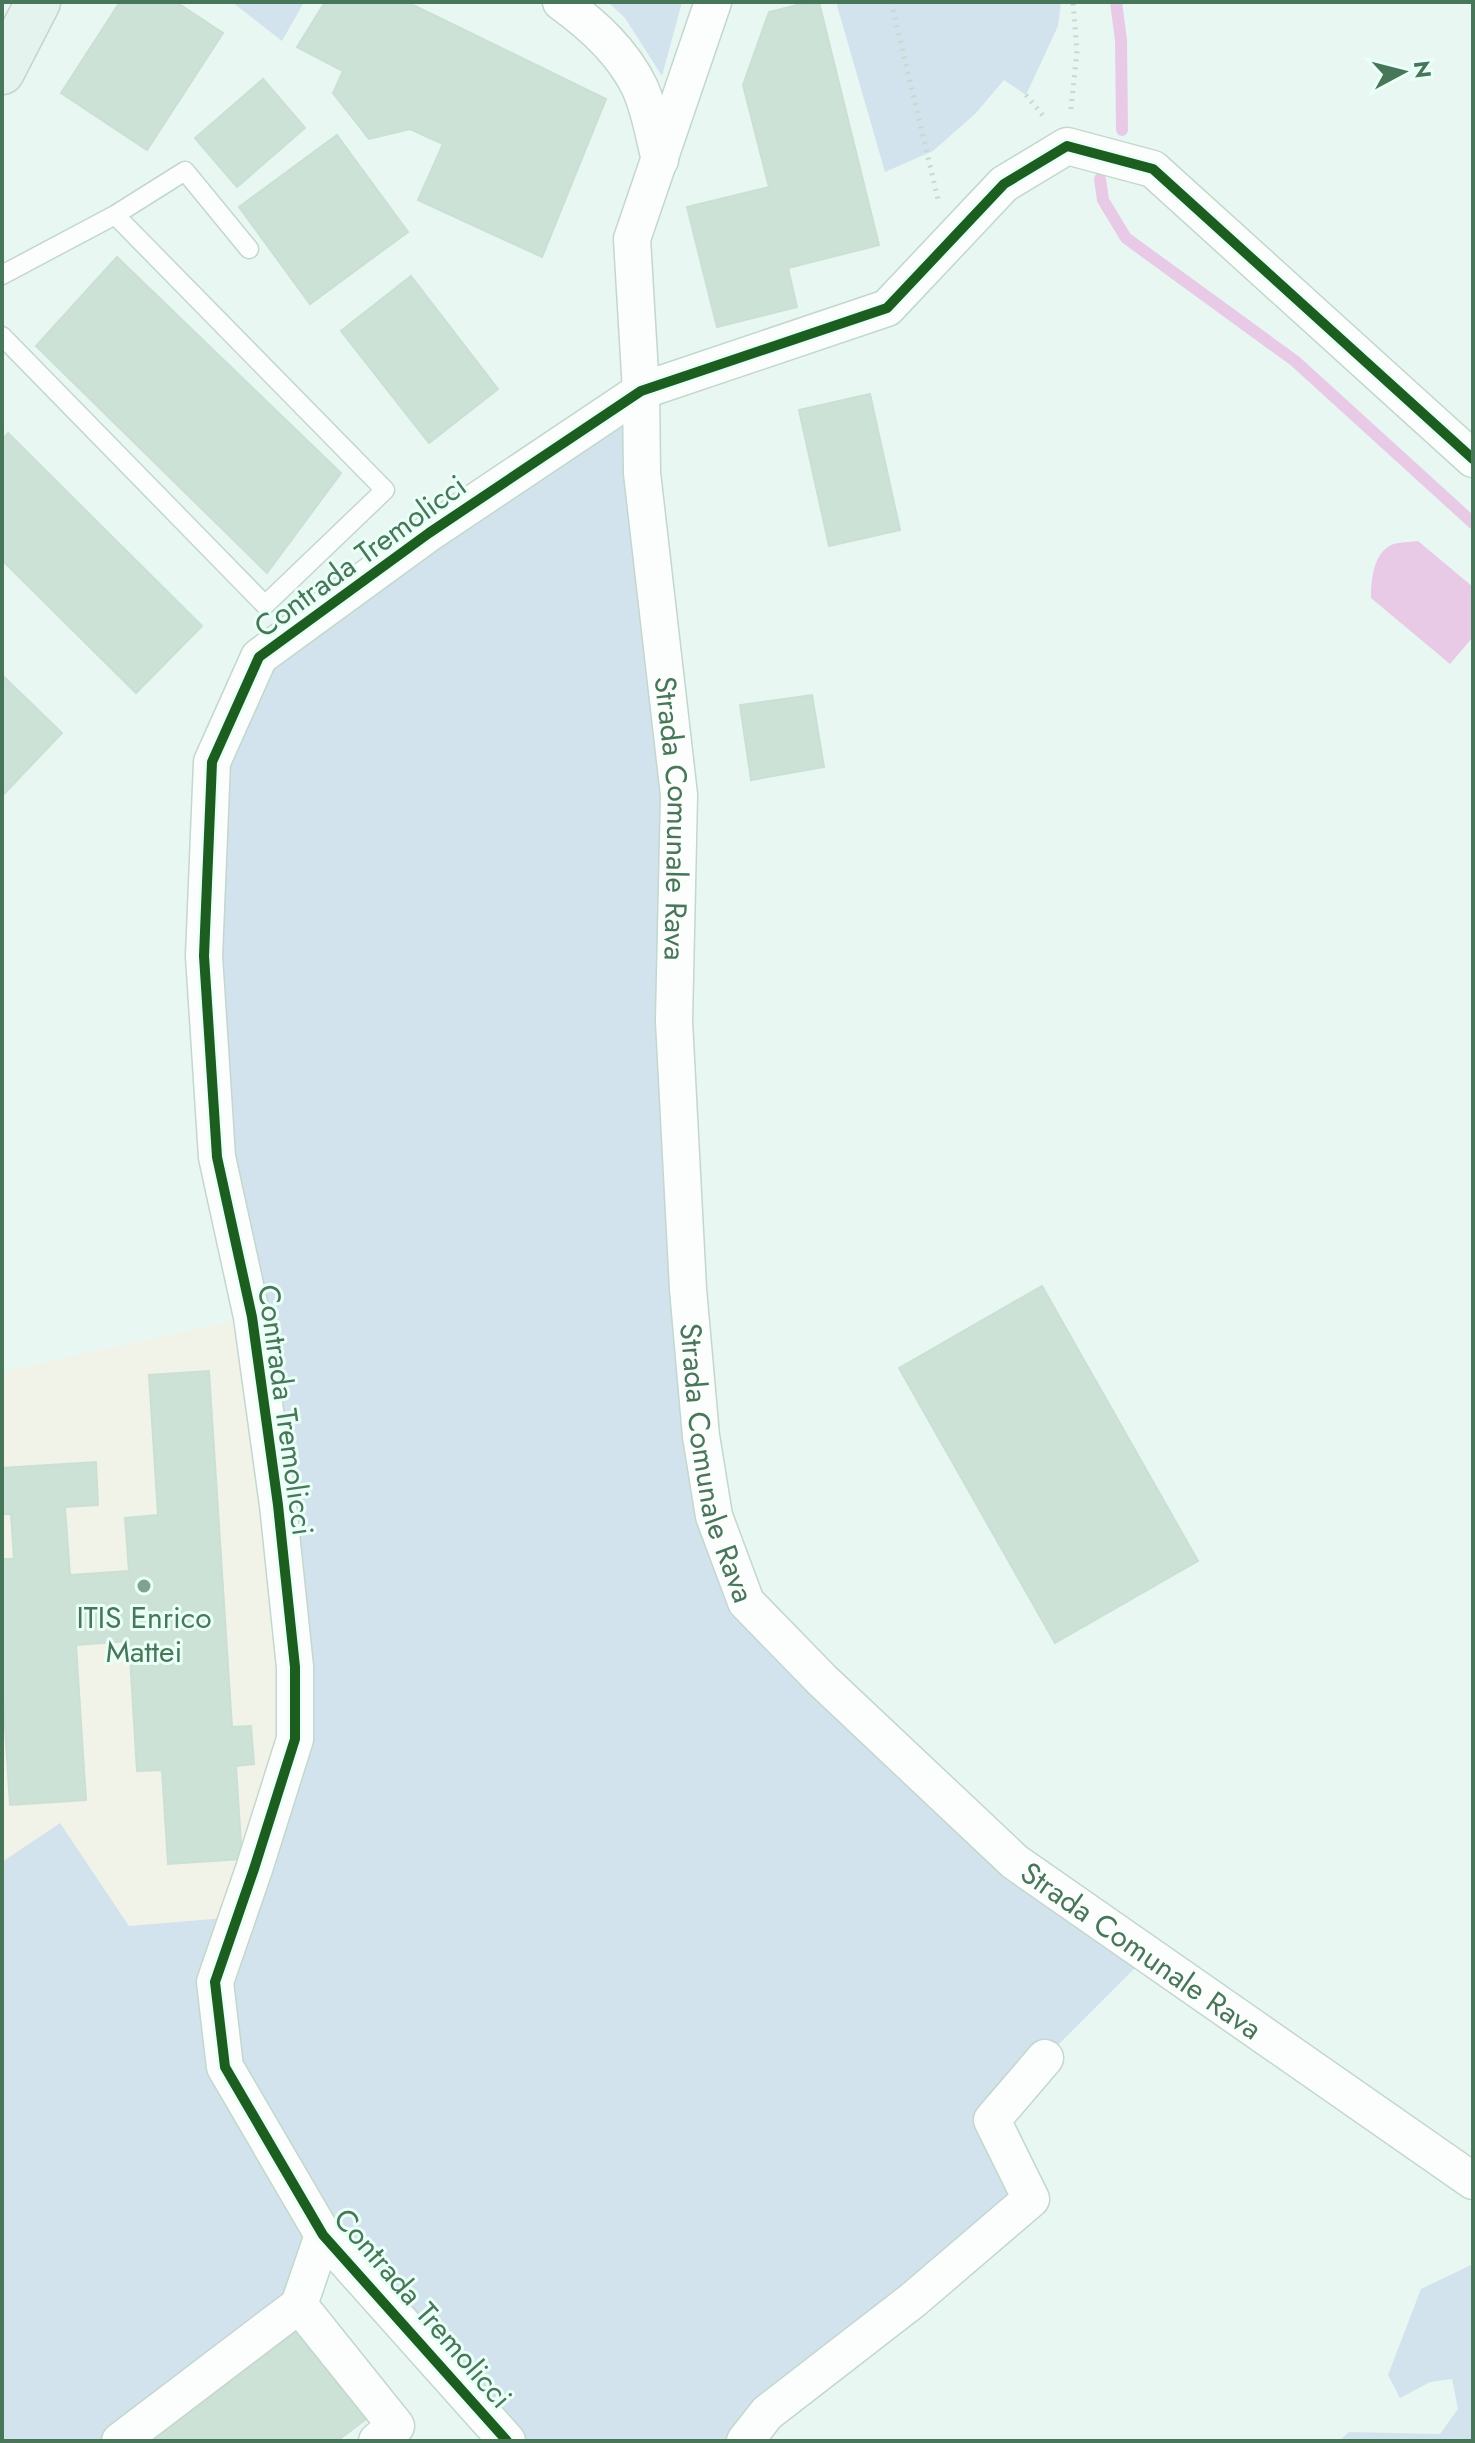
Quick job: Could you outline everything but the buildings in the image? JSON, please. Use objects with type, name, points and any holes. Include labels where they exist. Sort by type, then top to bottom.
[{"type":"main road","points":[[2,72],[38,2]]},
{"type":"street","points":[[561,2],[595,27],[641,89],[660,160]]},
{"type":"street","name":"Strada Comunale Rava","points":[[713,2],[632,239],[641,391],[642,473],[679,795],[674,1021],[688,1289],[701,1436],[714,1516],[746,1602],[823,1681],[1015,1862],[1473,2181]]},
{"type":"street","points":[[1067,146],[1153,169],[1473,459]]},
{"type":"street","name":"Contrada Tremolicci","points":[[507,2441],[323,2235],[225,2067],[215,1982],[295,1739],[295,1667],[278,1505],[252,1317],[217,1157],[204,956],[212,762],[259,657],[429,533],[641,391],[887,308],[1004,184],[1067,146]]},
{"type":"street","points":[[745,2441],[767,2413],[913,2300],[1031,2199],[992,2120],[1045,2058]]},
{"type":"street","points":[[120,2441],[299,2305],[323,2235]]},
{"type":"street","points":[[299,2305],[396,2426],[377,2441]]},
{"type":"lane","points":[[2,275],[115,215],[185,171],[249,249]]},
{"type":"lane","points":[[2,336],[265,605],[385,490],[115,215]]},
{"type":"path","points":[[891,2],[949,243]]},
{"type":"path","points":[[1067,146],[1077,51],[1073,2]]},
{"type":"shaded area","points":[[232,2],[304,2],[282,41]]},
{"type":"shaded area","points":[[608,2],[682,2],[662,76],[625,18]]},
{"type":"shaded area","points":[[836,2],[1061,2],[1058,26],[1026,95],[1004,80],[976,113],[933,151],[885,172]]},
{"type":"shaded area","points":[[641,391],[679,795],[688,1289],[746,1602],[823,1681],[1149,1954],[1045,2058],[992,2120],[1031,2199],[745,2441],[507,2441],[323,2235],[299,2305],[120,2441],[2,2441],[2,1862],[60,1823],[129,1926],[237,1917],[295,1739],[217,1157],[212,762],[259,657]]},
{"type":"shaded area","points":[[1418,541],[1473,587],[1473,637],[1450,664],[1371,598],[1373,576],[1380,555],[1391,545]]},
{"type":"shaded area","name":"ITIS Enrico Mattei","points":[[252,1317],[295,1667],[237,1917],[129,1926],[2,2011],[2,1372]]},
{"type":"shaded area","points":[[1473,2264],[1473,2441],[1339,2441],[1349,2432],[1440,2434],[1458,2409],[1452,2379],[1430,2382],[1400,2398],[1388,2375],[1421,2289]]},
{"type":"waterway","points":[[1116,2],[1121,40],[1122,130]]},
{"type":"waterway","points":[[1100,179],[1103,200],[1126,238],[1295,361],[1473,523]]},
{"type":"cycle path","points":[[507,2441],[323,2235],[225,2067],[215,1982],[295,1739],[295,1667],[278,1505],[252,1317],[217,1157],[204,956],[212,762],[259,657],[429,533],[641,391],[887,308],[1004,184],[1067,146],[1153,169],[1473,459]]},
{"type":"place","name":"ITIS Enrico Mattei","points":[[144,1586]]}]
